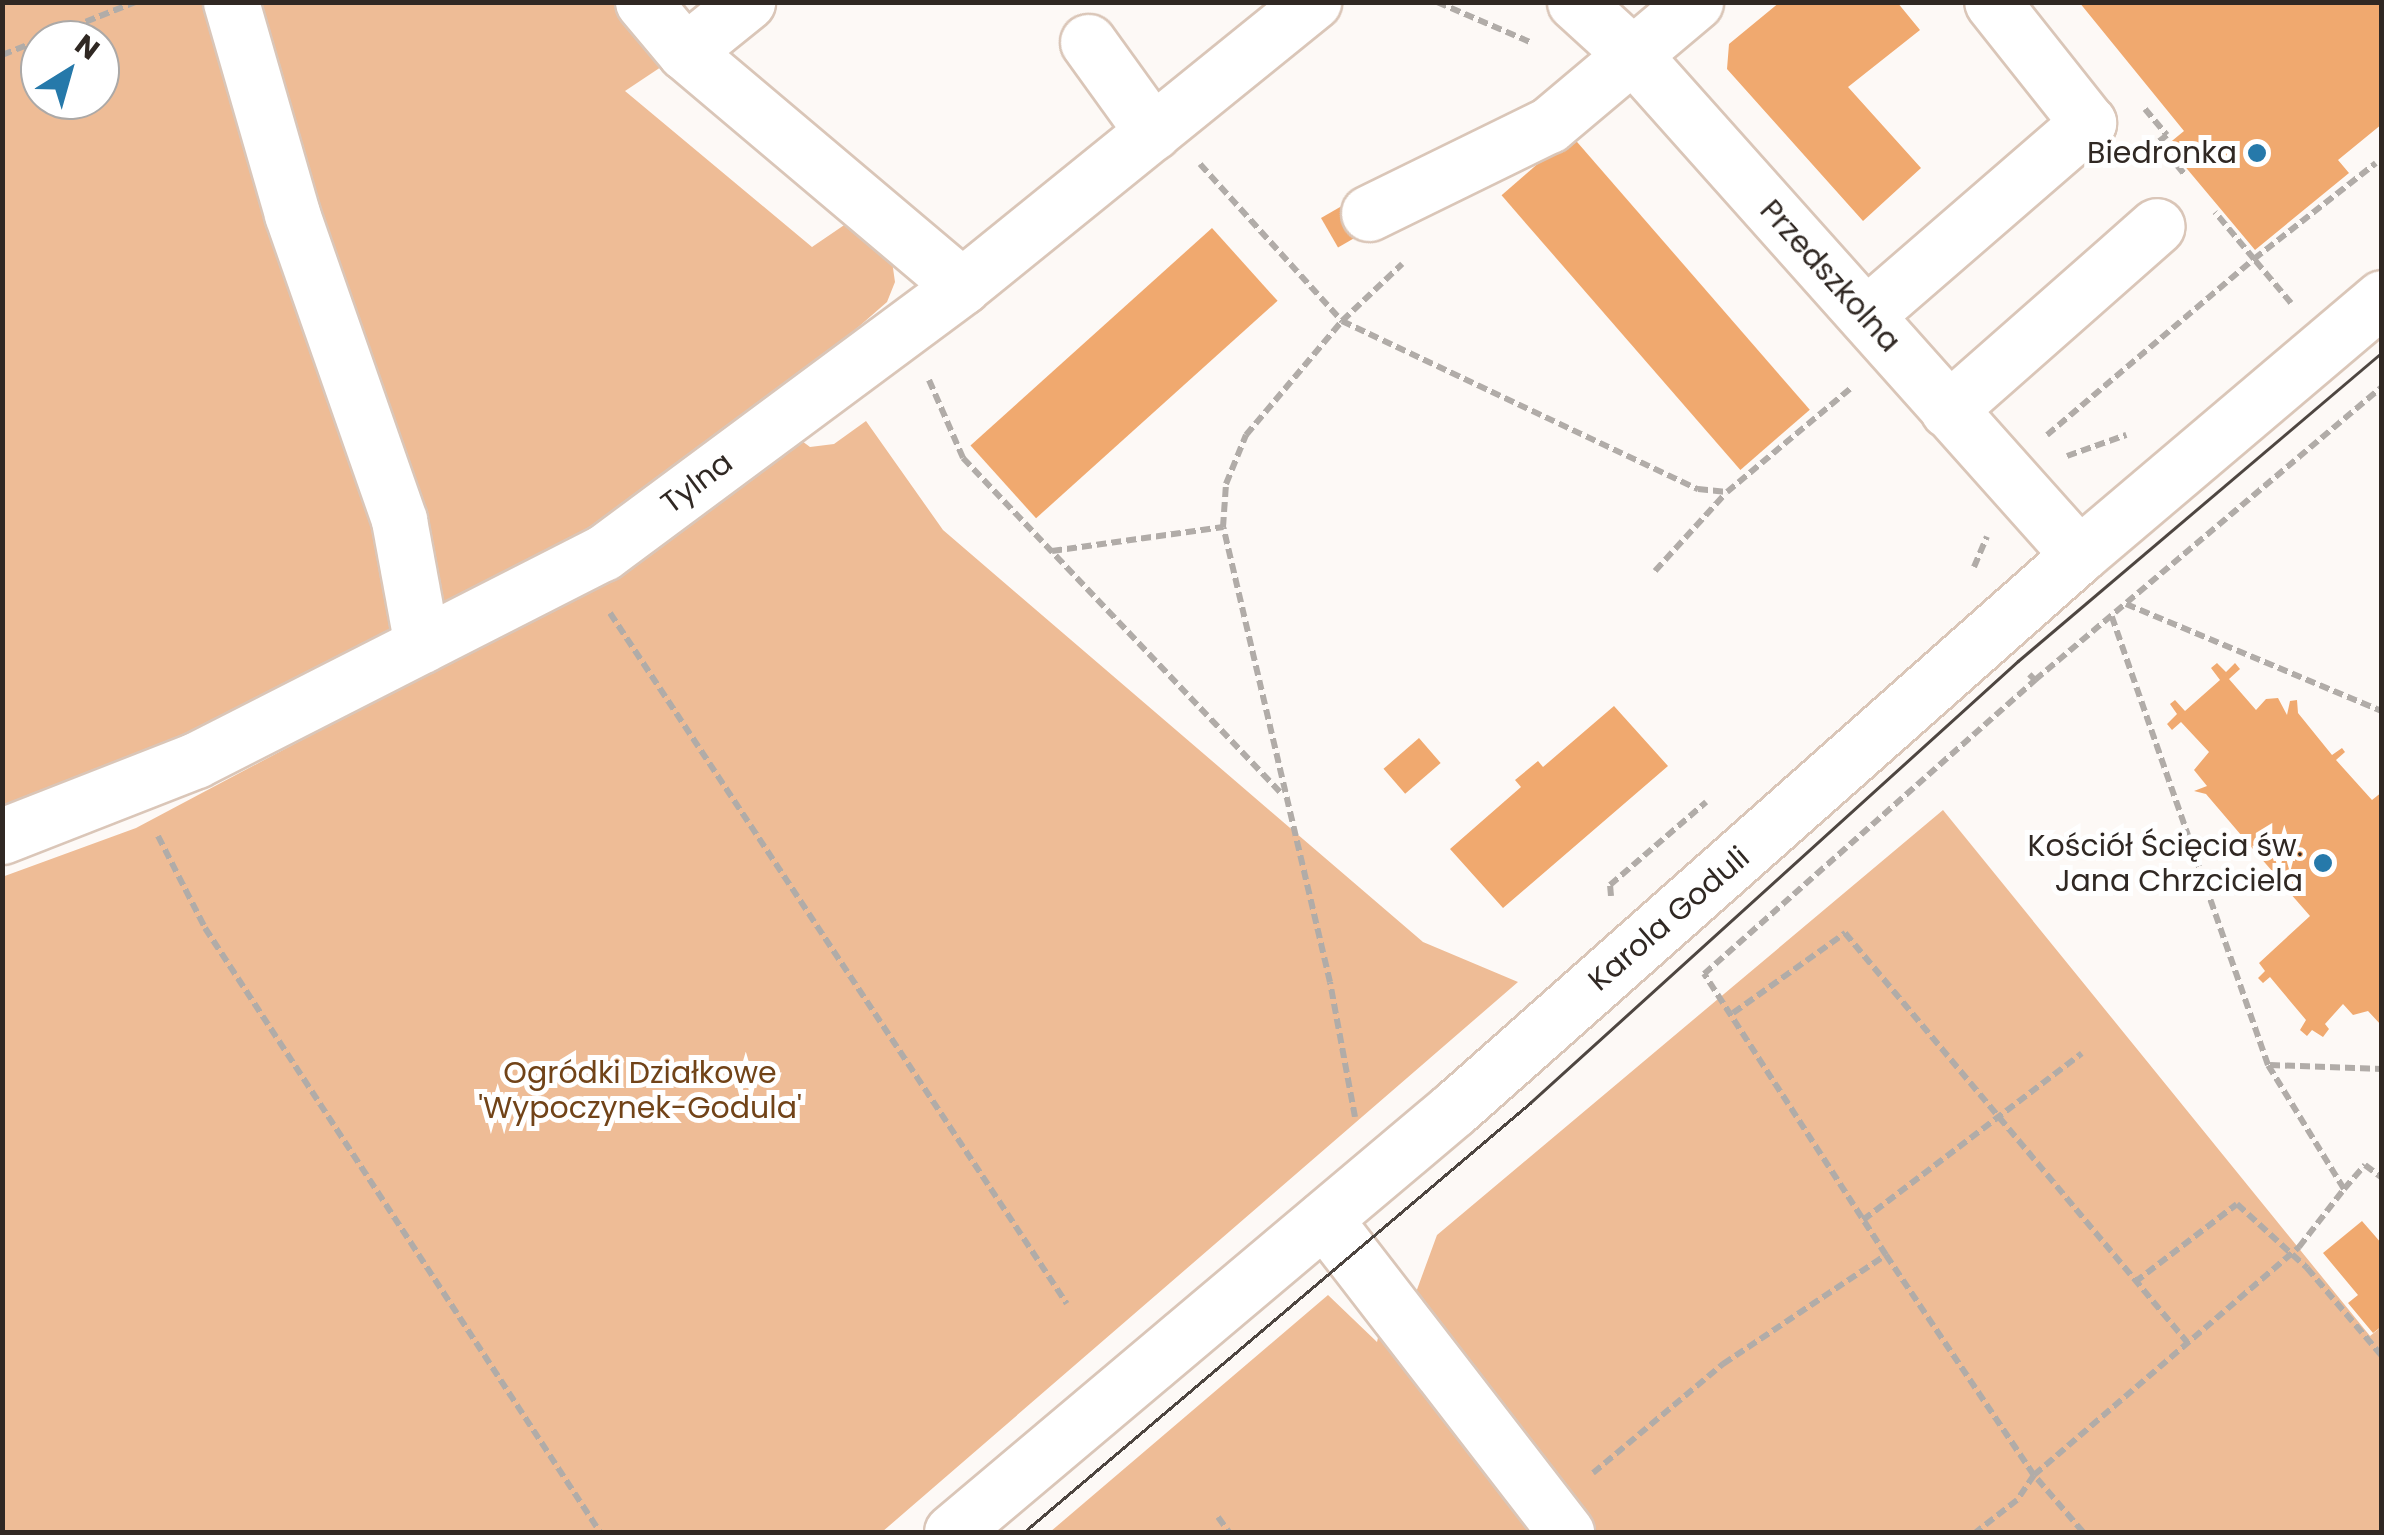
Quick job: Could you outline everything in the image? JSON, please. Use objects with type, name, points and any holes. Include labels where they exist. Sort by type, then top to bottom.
[{"type":"main road","points":[[230,2],[292,214],[399,520],[422,646]]},
{"type":"main road","points":[[644,2],[685,52],[962,286]]},
{"type":"main road","points":[[685,52],[747,2]]},
{"type":"main road","name":"Tylna","points":[[2,836],[144,781],[603,553],[962,286],[1174,145],[1313,2]]},
{"type":"main road","name":"Przedszkolna","points":[[1575,2],[1632,54],[1948,410],[2026,455],[2080,554]]},
{"type":"main road","points":[[1369,213],[1549,125],[1695,2]]},
{"type":"main road","points":[[1866,316],[2088,122],[1992,2]]},
{"type":"main road","points":[[1088,42],[1174,145]]},
{"type":"main road","points":[[1948,410],[2157,226]]},
{"type":"main road","name":"Karola Goduli","points":[[952,1532],[1324,1219],[2080,554],[2382,298]]},
{"type":"main road","points":[[1324,1219],[1558,1521]]},
{"type":"path","points":[[2,55],[135,2]]},
{"type":"path","points":[[2133,95],[2167,136],[2158,142],[2194,186]]},
{"type":"path","points":[[1174,145],[1342,320],[1698,488],[1727,492]]},
{"type":"path","points":[[2026,455],[2254,259],[2380,163]]},
{"type":"path","points":[[2206,201],[2294,306],[2280,318]]},
{"type":"path","points":[[1358,1135],[1330,982],[1223,527],[1226,484],[1246,436],[1342,320],[1409,258]]},
{"type":"path","points":[[1654,571],[1727,492],[1861,380]]},
{"type":"path","points":[[2083,1532],[2034,1475],[1886,1256],[1704,974],[2034,680],[2382,387]]},
{"type":"path","points":[[934,392],[963,458],[1284,796]]},
{"type":"path","points":[[2026,455],[2063,457],[2138,431]]},
{"type":"path","points":[[1051,551],[1223,527]]},
{"type":"path","points":[[2126,604],[2382,711]]},
{"type":"path","points":[[610,612],[1066,1304]]},
{"type":"path","points":[[2112,616],[2268,1065],[2344,1188]]},
{"type":"path","points":[[1994,631],[2034,680]]},
{"type":"path","points":[[144,781],[161,848],[206,928],[600,1532]]},
{"type":"path","points":[[1733,1014],[1845,933],[1996,1122],[2187,1342]]},
{"type":"path","points":[[1863,1220],[2082,1054]]},
{"type":"path","points":[[2268,1065],[2382,1069]]},
{"type":"path","points":[[1976,1532],[2017,1500],[2034,1475],[2288,1256],[2366,1165],[2382,1178]]},
{"type":"path","points":[[2135,1282],[2237,1204],[2382,1356]]},
{"type":"path","points":[[1558,1521],[1723,1364],[1886,1256]]},
{"type":"path","points":[[1218,1517],[1229,1532]]},
{"type":"green space","points":[[3,3],[619,3],[667,63],[625,91],[812,247],[856,217],[891,254],[895,282],[887,302],[824,357],[589,529],[135,765],[3,819]]},
{"type":"green space","name":"Ogródki Działkowe 'Wypoczynek-Godula'","points":[[866,421],[943,530],[1423,942],[1518,982],[882,1532],[3,1532],[2,877],[136,828],[592,586],[794,435],[810,447],[834,444]]},
{"type":"green space","points":[[1943,810],[2370,1336],[2381,1327],[2381,1532],[1050,1532],[1328,1295],[1377,1342],[1380,1329],[1415,1295],[1437,1235]]},
{"type":"building","points":[[1780,2],[1897,2],[1920,30],[1848,87],[1921,168],[1863,221],[1727,69],[1729,44]]},
{"type":"building","points":[[2079,2],[2382,2],[2382,124],[2338,160],[2349,173],[2255,250],[2167,145],[2184,131]]},
{"type":"building","points":[[1571,135],[1810,410],[1740,470],[1502,195]]},
{"type":"building","points":[[1347,203],[1364,232],[1338,247],[1321,218]]},
{"type":"building","points":[[1212,228],[1278,301],[1036,518],[970,445]]},
{"type":"building","name":"Kościół Ścięcia św. Jana Chrzciciela","points":[[2217,663],[2226,672],[2235,663],[2240,669],[2229,679],[2256,710],[2266,699],[2278,698],[2287,715],[2290,701],[2297,700],[2298,713],[2332,755],[2342,748],[2345,752],[2336,760],[2372,800],[2382,792],[2382,1026],[2368,1011],[2353,1015],[2343,1004],[2325,1024],[2329,1029],[2323,1037],[2312,1030],[2307,1036],[2300,1030],[2306,1020],[2270,977],[2263,983],[2258,978],[2265,971],[2259,963],[2310,916],[2283,885],[2275,892],[2279,879],[2246,841],[2238,847],[2234,841],[2241,835],[2206,794],[2194,791],[2207,786],[2194,770],[2209,752],[2181,722],[2172,730],[2167,724],[2177,714],[2170,704],[2175,700],[2185,711],[2220,680],[2211,668]]},
{"type":"building","points":[[1614,706],[1668,766],[1503,908],[1450,849],[1521,787],[1515,780],[1538,761],[1543,767]]},
{"type":"building","points":[[1419,738],[1441,763],[1405,794],[1384,769]]},
{"type":"building","points":[[2362,1221],[2382,1244],[2382,1326],[2373,1333],[2348,1303],[2358,1295],[2323,1253]]},
{"type":"tram line","points":[[1024,1532],[1530,1103],[2018,661],[2382,352]]},
{"type":"place","name":"Biedronka","points":[[2257,153]]},
{"type":"place","name":"Kościół Ścięcia św. Jana Chrzciciela","points":[[2323,863]]}]
